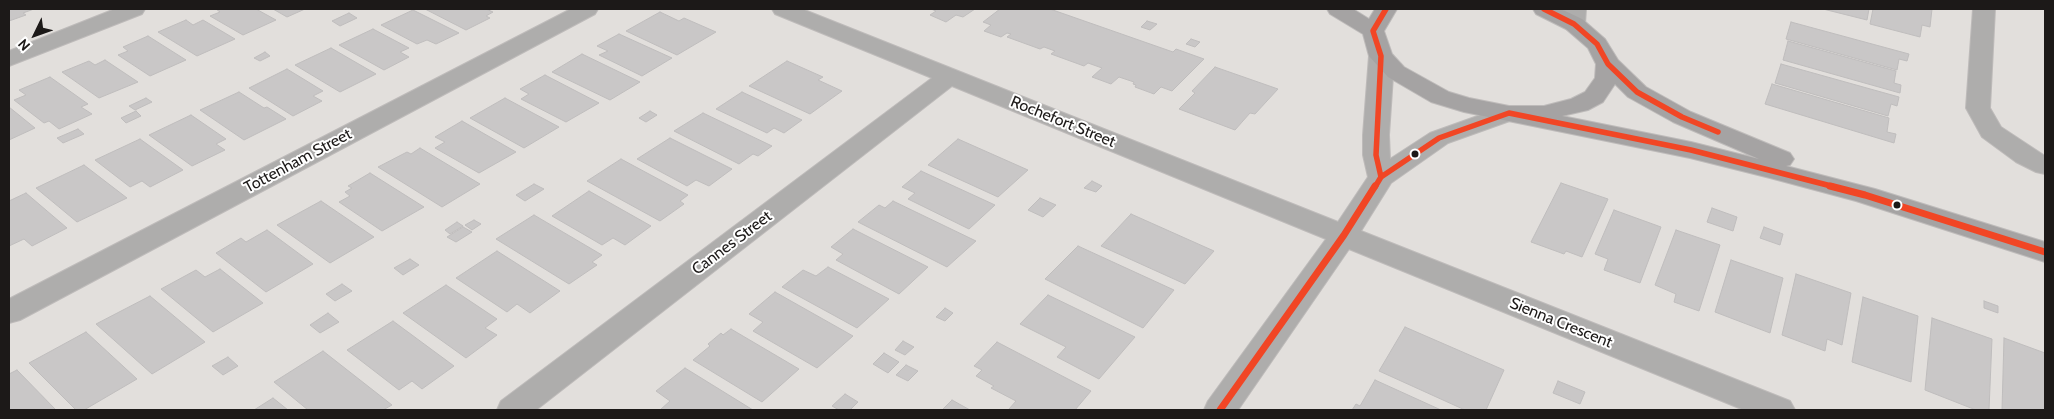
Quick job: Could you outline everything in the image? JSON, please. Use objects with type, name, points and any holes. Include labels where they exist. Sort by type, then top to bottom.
[{"type":"main road","points":[[1338,9],[1373,31],[1381,56],[1396,72],[1440,97],[1464,105],[1690,150],[1866,195],[2045,252]]},
{"type":"main road","points":[[1373,31],[1386,9]]},
{"type":"main road","points":[[1544,9],[1574,16],[1597,44],[1608,64],[1637,92],[1682,117],[1866,195]]},
{"type":"main road","points":[[1509,113],[1544,113],[1579,105],[1594,96],[1607,78],[1608,64]]},
{"type":"street","points":[[9,59],[134,9]]},
{"type":"street","name":"Tottenham Street","points":[[9,312],[587,9]]},
{"type":"street","name":"Rochefort Street","points":[[783,9],[1344,235]]},
{"type":"street","points":[[1984,9],[1978,108],[1991,132],[2025,156],[2045,166]]},
{"type":"street","points":[[1381,56],[1376,149],[1381,177]]},
{"type":"street","name":"Cannes Street","points":[[513,410],[950,76]]},
{"type":"street","points":[[1220,410],[1344,235],[1381,177],[1439,138],[1509,113]]},
{"type":"street","name":"Sienna Crescent","points":[[1344,235],[1778,410]]},
{"type":"building","points":[[9,9],[34,9],[23,13],[26,15],[9,21]]},
{"type":"building","points":[[216,9],[256,9],[276,20],[243,35],[210,16],[220,12]]},
{"type":"building","points":[[273,9],[305,9],[287,17]]},
{"type":"building","points":[[425,9],[486,9],[493,12],[486,16],[490,18],[466,30]]},
{"type":"building","points":[[931,9],[975,9],[963,17],[956,15],[946,22],[930,15],[936,11]]},
{"type":"building","points":[[1000,9],[1050,9],[1173,52],[1176,49],[1204,59],[1172,91],[1161,87],[1154,94],[1135,87],[1134,82],[1119,77],[1111,84],[1092,77],[1102,68],[1088,63],[1084,66],[1051,54],[1055,51],[1044,47],[1040,49],[1007,37],[1011,34],[1007,33],[1001,37],[984,31],[991,25],[983,22]]},
{"type":"building","points":[[1823,9],[1869,9],[1867,20]]},
{"type":"building","points":[[1873,9],[1932,9],[1930,27],[1922,25],[1920,37],[1870,24]]},
{"type":"building","points":[[413,10],[459,33],[436,44],[427,40],[417,44],[381,25]]},
{"type":"building","points":[[660,12],[679,21],[684,18],[716,32],[677,55],[626,31]]},
{"type":"building","points":[[349,13],[357,18],[340,26],[332,21]]},
{"type":"building","points":[[186,20],[193,25],[203,20],[235,39],[197,56],[158,32]]},
{"type":"building","points":[[1147,21],[1157,24],[1150,30],[1141,27]]},
{"type":"building","points":[[1791,22],[1909,54],[1907,61],[1899,59],[1897,70],[1786,39]]},
{"type":"building","points":[[373,29],[409,48],[400,52],[409,57],[384,70],[339,45]]},
{"type":"building","points":[[619,34],[672,58],[642,76],[599,55],[608,51],[597,46]]},
{"type":"building","points":[[148,36],[186,60],[150,76],[118,55],[128,51],[123,47]]},
{"type":"building","points":[[1191,39],[1200,42],[1195,47],[1186,44]]},
{"type":"building","points":[[1788,41],[1896,71],[1894,83],[1901,85],[1900,93],[1783,60]]},
{"type":"building","points":[[331,48],[376,74],[340,92],[295,65]]},
{"type":"building","points":[[265,52],[270,56],[260,61],[254,58]]},
{"type":"building","points":[[582,54],[640,82],[610,100],[552,72]]},
{"type":"building","points":[[105,60],[138,82],[99,98],[62,72],[89,61],[95,65]]},
{"type":"building","points":[[787,61],[823,77],[818,80],[842,91],[810,114],[749,86]]},
{"type":"building","points":[[1781,64],[1899,97],[1897,106],[1891,104],[1888,116],[1775,83]]},
{"type":"building","points":[[1215,67],[1278,89],[1255,114],[1250,113],[1235,130],[1179,109],[1195,93],[1192,91]]},
{"type":"building","points":[[287,69],[323,91],[313,96],[322,101],[293,116],[249,88]]},
{"type":"building","points":[[545,75],[599,103],[566,122],[521,99],[529,94],[520,89]]},
{"type":"building","points":[[50,77],[88,104],[81,107],[92,114],[59,129],[49,121],[44,123],[14,100],[26,95],[19,90]]},
{"type":"building","points":[[1772,84],[1889,118],[1887,132],[1896,134],[1894,143],[1765,104]]},
{"type":"building","points":[[239,92],[286,119],[244,140],[200,110]]},
{"type":"building","points":[[742,92],[802,120],[784,133],[774,128],[767,133],[716,109]]},
{"type":"building","points":[[146,98],[152,102],[135,110],[129,106]]},
{"type":"building","points":[[505,98],[559,127],[524,148],[470,118]]},
{"type":"building","points":[[9,107],[35,128],[9,140]]},
{"type":"building","points":[[136,111],[141,116],[126,123],[121,118]]},
{"type":"building","points":[[650,111],[657,115],[646,122],[639,118]]},
{"type":"building","points":[[703,113],[772,146],[758,156],[753,154],[739,164],[674,131]]},
{"type":"building","points":[[191,115],[226,139],[216,144],[225,150],[192,166],[149,135]]},
{"type":"building","points":[[462,121],[516,152],[479,173],[435,148],[445,142],[435,137]]},
{"type":"building","points":[[78,129],[84,134],[63,143],[57,138]]},
{"type":"building","points":[[670,138],[732,169],[709,186],[696,180],[687,186],[637,159]]},
{"type":"building","points":[[140,139],[183,170],[150,187],[142,181],[130,187],[95,160]]},
{"type":"building","points":[[958,139],[1028,170],[998,197],[928,165]]},
{"type":"building","points":[[420,148],[480,184],[442,207],[378,167],[407,152],[411,154]]},
{"type":"building","points":[[621,159],[688,195],[680,201],[684,204],[660,221],[587,181]]},
{"type":"building","points":[[84,165],[127,198],[77,222],[36,188]]},
{"type":"building","points":[[921,171],[995,205],[969,229],[908,199],[915,193],[902,187]]},
{"type":"building","points":[[370,173],[424,207],[382,231],[339,202],[350,196],[345,192],[352,188],[348,186]]},
{"type":"building","points":[[1092,181],[1102,186],[1096,192],[1084,188]]},
{"type":"building","points":[[1561,183],[1608,199],[1582,257],[1566,251],[1564,254],[1531,242]]},
{"type":"building","points":[[534,184],[544,189],[525,201],[516,195]]},
{"type":"building","points":[[589,191],[651,226],[625,245],[613,238],[602,245],[552,216]]},
{"type":"building","points":[[26,193],[67,228],[32,246],[24,239],[9,246],[9,201]]},
{"type":"building","points":[[1040,198],[1056,205],[1043,217],[1028,210]]},
{"type":"building","points":[[321,201],[374,237],[330,263],[277,225]]},
{"type":"building","points":[[893,201],[976,241],[947,267],[858,222],[879,205],[885,208]]},
{"type":"building","points":[[1712,208],[1737,217],[1733,231],[1707,222]]},
{"type":"building","points":[[1614,210],[1661,227],[1640,283],[1604,270],[1608,259],[1595,254]]},
{"type":"building","points":[[1131,214],[1214,251],[1185,284],[1101,246]]},
{"type":"building","points":[[534,215],[602,255],[592,262],[597,265],[569,284],[496,239]]},
{"type":"building","points":[[474,220],[481,224],[472,230],[465,225]]},
{"type":"building","points":[[457,222],[463,226],[450,234],[445,230]]},
{"type":"building","points":[[463,227],[472,232],[456,242],[447,237]]},
{"type":"building","points":[[1764,227],[1783,234],[1780,245],[1760,238]]},
{"type":"building","points":[[853,229],[928,267],[899,294],[836,260],[843,254],[831,247]]},
{"type":"building","points":[[267,230],[313,264],[266,292],[216,253],[241,238],[246,242]]},
{"type":"building","points":[[1676,230],[1720,245],[1699,311],[1674,302],[1676,294],[1655,285]]},
{"type":"building","points":[[1078,246],[1174,290],[1143,328],[1045,279]]},
{"type":"building","points":[[497,251],[560,291],[530,313],[517,304],[507,312],[456,278]]},
{"type":"building","points":[[410,259],[419,265],[403,275],[394,268]]},
{"type":"building","points":[[1731,260],[1783,278],[1770,333],[1715,312]]},
{"type":"building","points":[[828,267],[889,299],[857,328],[782,287],[803,270],[816,276]]},
{"type":"building","points":[[220,269],[263,303],[213,332],[161,289],[196,270],[205,277]]},
{"type":"building","points":[[1796,274],[1851,293],[1842,345],[1827,339],[1825,351],[1782,335]]},
{"type":"building","points":[[342,284],[352,291],[335,301],[326,294]]},
{"type":"building","points":[[446,285],[497,319],[485,328],[497,335],[466,358],[403,313]]},
{"type":"building","points":[[775,292],[853,336],[817,368],[753,331],[763,322],[749,314]]},
{"type":"building","points":[[1048,295],[1135,337],[1099,379],[1057,357],[1066,347],[1020,324]]},
{"type":"building","points":[[150,296],[205,342],[152,374],[96,324]]},
{"type":"building","points":[[1863,297],[1918,316],[1911,382],[1852,362]]},
{"type":"building","points":[[1984,301],[1998,306],[1998,313],[1984,308]]},
{"type":"building","points":[[945,308],[953,313],[945,321],[936,317]]},
{"type":"building","points":[[328,313],[339,322],[320,333],[310,325]]},
{"type":"building","points":[[1932,318],[1992,339],[1989,410],[1976,410],[1925,390]]},
{"type":"building","points":[[393,321],[454,366],[422,389],[412,381],[399,390],[347,350]]},
{"type":"building","points":[[1405,327],[1504,370],[1486,410],[1465,410],[1379,371]]},
{"type":"building","points":[[731,329],[799,369],[762,402],[693,360],[710,346],[708,344],[721,333],[723,335]]},
{"type":"building","points":[[86,332],[137,379],[84,410],[76,410],[29,363]]},
{"type":"building","points":[[2004,338],[2045,353],[2045,410],[2002,410]]},
{"type":"building","points":[[903,341],[914,347],[905,355],[895,350]]},
{"type":"building","points":[[997,342],[1091,391],[1075,410],[1009,409],[1016,401],[991,388],[994,386],[976,376],[982,370],[974,366]]},
{"type":"building","points":[[323,351],[392,405],[383,410],[308,410],[274,382]]},
{"type":"building","points":[[884,353],[899,362],[888,373],[873,364]]},
{"type":"building","points":[[228,357],[238,366],[223,375],[212,366]]},
{"type":"building","points":[[906,365],[918,371],[908,381],[896,375]]},
{"type":"building","points":[[685,368],[753,410],[660,410],[670,401],[656,391]]},
{"type":"building","points":[[17,370],[56,410],[9,410],[9,374]]},
{"type":"building","points":[[1375,380],[1441,410],[1352,410],[1356,404],[1360,406]]},
{"type":"building","points":[[1558,381],[1585,392],[1580,404],[1553,393]]},
{"type":"building","points":[[845,394],[858,402],[850,410],[839,410],[832,406]]},
{"type":"building","points":[[273,398],[288,410],[254,410]]},
{"type":"building","points":[[952,400],[970,410],[942,410]]},
{"type":"transit line","points":[[1381,177],[1376,155],[1381,56],[1373,31],[1386,9]]},
{"type":"transit line","points":[[1544,9],[1574,24],[1597,44],[1608,64],[1637,92],[1682,117],[1718,132]]},
{"type":"transit line","points":[[1220,410],[1344,235],[1381,177],[1439,138],[1509,113],[1691,150],[1777,172],[1865,195],[2045,252]]}]
